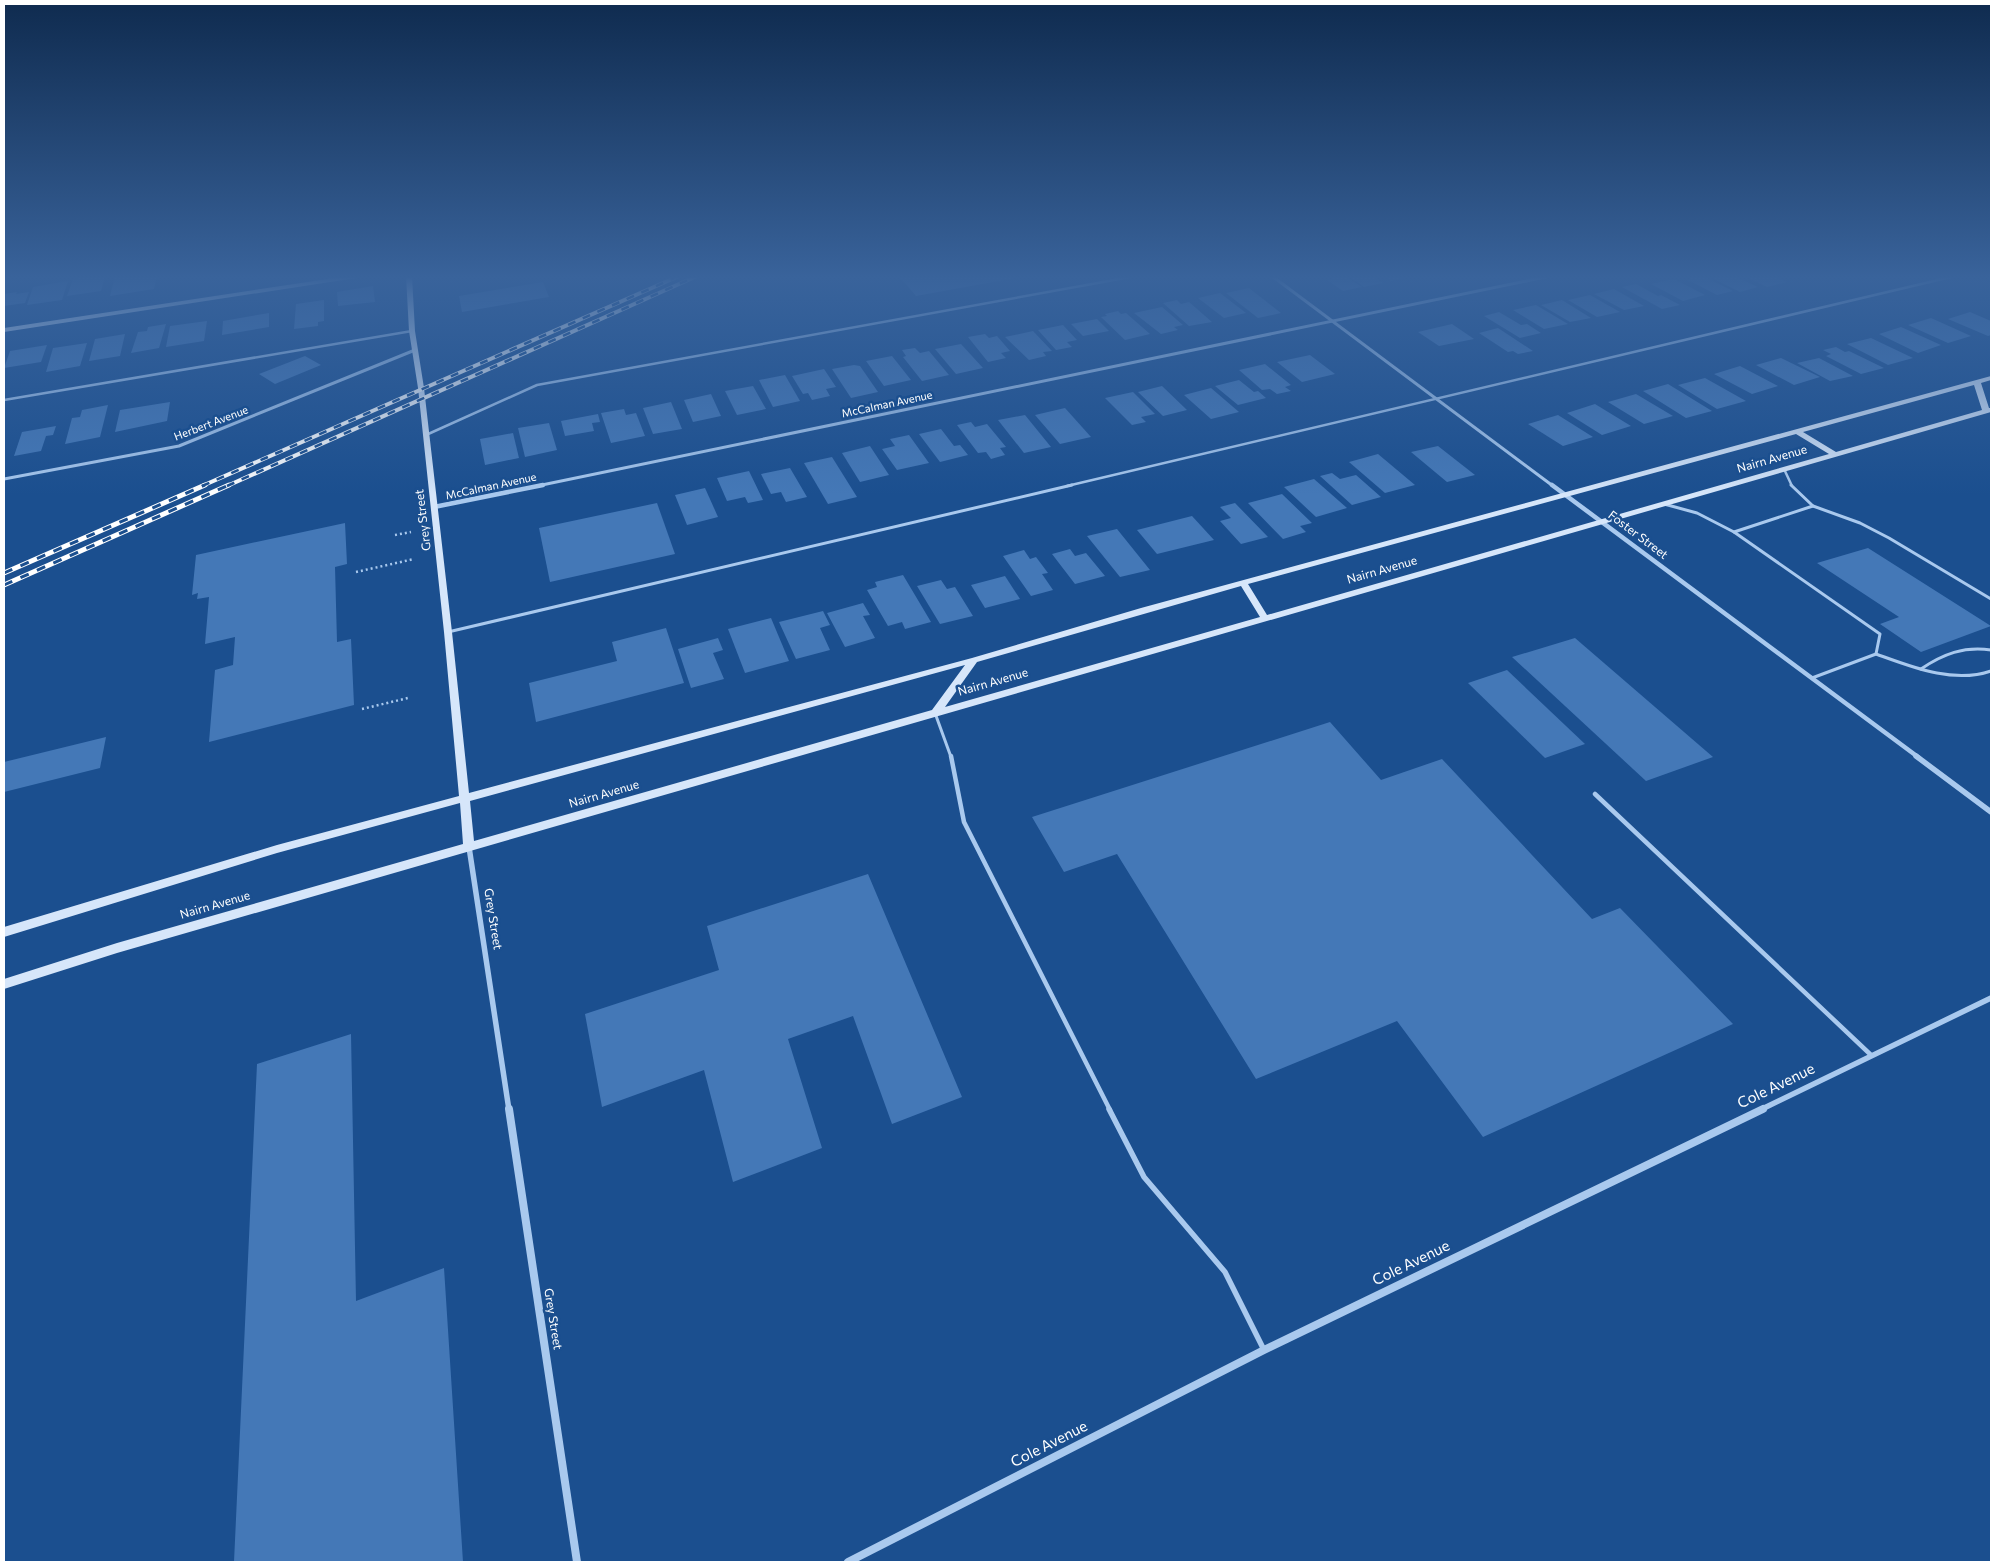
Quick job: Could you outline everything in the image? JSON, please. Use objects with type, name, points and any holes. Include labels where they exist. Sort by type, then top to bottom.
[{"type":"main road","name":"Grey Street","points":[[415,350],[448,632],[469,847]]},
{"type":"main road","name":"Nairn Avenue","points":[[4,932],[268,852],[974,660],[1243,583],[1991,378]]},
{"type":"main road","points":[[1977,382],[1990,411]]},
{"type":"main road","name":"Nairn Avenue","points":[[4,984],[117,948],[1990,411]]},
{"type":"main road","points":[[1798,432],[1835,455]]},
{"type":"main road","points":[[1243,583],[1265,618]]},
{"type":"main road","points":[[934,713],[974,660]]},
{"type":"street","name":"McCalman Avenue","points":[[434,507],[1197,349]]},
{"type":"street","name":"Foster Street","points":[[1370,349],[1568,494],[1991,812]]},
{"type":"street","name":"Herbert Avenue","points":[[4,479],[180,446],[415,350]]},
{"type":"street","name":"Grey Street","points":[[469,847],[577,1562]]},
{"type":"street","name":"Cole Avenue","points":[[848,1562],[1264,1350],[1991,998]]},
{"type":"lane","points":[[4,400],[305,349]]},
{"type":"lane","points":[[426,436],[537,385],[734,349]]},
{"type":"lane","points":[[448,632],[1647,349]]},
{"type":"lane","points":[[1784,469],[1792,486],[1814,506],[1860,523],[1889,538],[1991,599]]},
{"type":"lane","points":[[1664,504],[1697,514],[1734,532],[1880,634],[1876,654]]},
{"type":"lane","points":[[1734,532],[1814,506]]},
{"type":"lane","points":[[1921,669],[1941,654],[1978,647],[1991,650]]},
{"type":"lane","points":[[1812,678],[1876,654],[1921,669],[1950,676],[1982,674],[1991,671]]},
{"type":"lane","points":[[934,713],[950,752],[964,822],[1144,1178],[1225,1272],[1264,1350]]},
{"type":"lane","points":[[1595,794],[1871,1055]]},
{"type":"path","points":[[395,535],[419,530]]},
{"type":"path","points":[[356,572],[439,554]]},
{"type":"path","points":[[362,710],[408,698]]},
{"type":"building","points":[[46,349],[41,362],[4,368],[10,351]]},
{"type":"building","points":[[53,349],[85,349],[80,366],[46,372]]},
{"type":"building","points":[[92,349],[122,349],[120,356],[89,361]]},
{"type":"building","points":[[132,349],[153,349],[131,353]]},
{"type":"building","points":[[916,349],[920,353],[929,351],[949,375],[922,381],[903,357],[906,356],[902,350]]},
{"type":"building","points":[[935,349],[966,349],[983,368],[956,374]]},
{"type":"building","points":[[978,349],[1008,349],[1010,351],[1001,353],[1006,358],[988,362]]},
{"type":"building","points":[[1018,349],[1050,349],[1052,351],[1043,352],[1046,356],[1029,360]]},
{"type":"building","points":[[1504,349],[1530,349],[1533,351],[1518,354],[1513,351],[1508,352]]},
{"type":"building","points":[[1840,349],[1845,352],[1849,351],[1884,368],[1861,374],[1826,356],[1831,354],[1823,350]]},
{"type":"building","points":[[1857,349],[1894,349],[1913,358],[1888,365]]},
{"type":"building","points":[[1910,349],[1929,349],[1918,353]]},
{"type":"building","points":[[1310,355],[1335,374],[1302,382],[1277,362]]},
{"type":"building","points":[[305,356],[321,365],[275,384],[259,374]]},
{"type":"building","points":[[892,356],[911,380],[884,386],[866,361]]},
{"type":"building","points":[[1781,358],[1820,377],[1794,385],[1756,365]]},
{"type":"building","points":[[1819,358],[1853,376],[1830,381],[1797,363]]},
{"type":"building","points":[[1265,364],[1291,385],[1285,387],[1291,391],[1277,394],[1270,389],[1262,390],[1239,370]]},
{"type":"building","points":[[854,365],[860,366],[878,392],[851,398],[832,369]]},
{"type":"building","points":[[1740,366],[1778,386],[1752,394],[1714,374]]},
{"type":"building","points":[[824,369],[836,387],[826,389],[830,396],[812,400],[808,393],[803,394],[792,376]]},
{"type":"building","points":[[785,375],[800,401],[773,407],[759,380]]},
{"type":"building","points":[[1705,378],[1746,401],[1717,409],[1678,385]]},
{"type":"building","points":[[1239,380],[1254,392],[1258,391],[1266,398],[1238,405],[1215,386]]},
{"type":"building","points":[[1668,384],[1712,411],[1686,418],[1643,391]]},
{"type":"building","points":[[753,386],[766,409],[737,415],[725,391]]},
{"type":"building","points":[[1162,386],[1187,410],[1163,416],[1138,392]]},
{"type":"building","points":[[1211,388],[1239,412],[1211,419],[1184,395]]},
{"type":"building","points":[[1133,392],[1155,414],[1141,417],[1146,422],[1132,425],[1105,398]]},
{"type":"building","points":[[711,394],[721,416],[693,422],[684,400]]},
{"type":"building","points":[[1636,394],[1673,416],[1644,424],[1608,402]]},
{"type":"building","points":[[170,402],[167,421],[115,432],[120,410]]},
{"type":"building","points":[[671,402],[682,429],[653,434],[643,408]]},
{"type":"building","points":[[1595,404],[1631,426],[1602,435],[1567,413]]},
{"type":"building","points":[[108,405],[100,437],[65,444],[72,418],[80,417],[82,410]]},
{"type":"building","points":[[1065,408],[1091,437],[1060,444],[1035,415]]},
{"type":"building","points":[[624,409],[626,415],[636,413],[645,436],[611,443],[601,413]]},
{"type":"building","points":[[598,414],[600,422],[592,423],[594,431],[565,436],[561,421]]},
{"type":"building","points":[[1025,415],[1051,447],[1024,453],[998,420]]},
{"type":"building","points":[[1558,415],[1593,437],[1563,446],[1528,424]]},
{"type":"building","points":[[971,422],[975,427],[987,424],[1006,447],[1000,448],[1005,455],[991,459],[986,452],[978,453],[957,425]]},
{"type":"building","points":[[549,423],[557,450],[525,457],[518,428]]},
{"type":"building","points":[[56,426],[53,435],[46,436],[41,451],[14,456],[22,432]]},
{"type":"building","points":[[941,429],[954,446],[960,445],[968,455],[940,462],[919,434]]},
{"type":"building","points":[[513,433],[519,458],[485,465],[480,439]]},
{"type":"building","points":[[909,435],[929,463],[897,470],[882,449],[895,446],[890,439]]},
{"type":"building","points":[[870,446],[889,475],[860,482],[842,453]]},
{"type":"building","points":[[1438,446],[1475,475],[1447,482],[1411,452]]},
{"type":"building","points":[[1378,454],[1415,485],[1385,493],[1349,462]]},
{"type":"building","points":[[832,457],[857,497],[828,504],[804,463]]},
{"type":"building","points":[[790,468],[807,497],[786,502],[781,492],[771,494],[761,474]]},
{"type":"building","points":[[749,471],[763,500],[748,503],[745,497],[727,501],[717,478]]},
{"type":"building","points":[[1332,473],[1340,479],[1356,475],[1381,497],[1352,505],[1320,476]]},
{"type":"building","points":[[1314,479],[1347,508],[1316,517],[1284,487]]},
{"type":"building","points":[[705,488],[718,517],[687,525],[675,495]]},
{"type":"building","points":[[1282,494],[1312,523],[1300,526],[1306,532],[1283,539],[1248,503]]},
{"type":"building","points":[[657,503],[675,554],[550,582],[539,528]]},
{"type":"building","points":[[1235,503],[1268,537],[1241,544],[1220,521],[1231,518],[1220,507]]},
{"type":"building","points":[[1192,516],[1214,540],[1157,554],[1137,530]]},
{"type":"building","points":[[345,523],[347,564],[335,567],[337,642],[351,639],[354,705],[209,742],[215,670],[233,665],[235,637],[205,644],[209,597],[197,599],[198,593],[192,595],[196,555]]},
{"type":"building","points":[[1117,529],[1150,570],[1120,577],[1087,536]]},
{"type":"building","points":[[1868,548],[1991,626],[1921,652],[1880,624],[1899,617],[1817,563]]},
{"type":"building","points":[[1070,549],[1075,556],[1086,553],[1105,576],[1075,584],[1052,554]]},
{"type":"building","points":[[1024,550],[1030,559],[1036,557],[1048,573],[1042,574],[1053,590],[1031,596],[1003,556]]},
{"type":"building","points":[[903,575],[931,622],[905,629],[902,622],[888,626],[867,590],[877,587],[875,582]]},
{"type":"building","points":[[1005,576],[1020,599],[985,608],[971,585]]},
{"type":"building","points":[[941,580],[947,589],[955,587],[973,616],[940,624],[917,586]]},
{"type":"building","points":[[863,603],[870,615],[863,616],[875,638],[845,647],[827,613]]},
{"type":"building","points":[[823,611],[830,625],[820,628],[830,650],[796,659],[779,622]]},
{"type":"building","points":[[771,618],[789,661],[745,673],[728,629]]},
{"type":"building","points":[[666,628],[684,683],[536,722],[529,683],[617,661],[612,642]]},
{"type":"building","points":[[718,638],[723,650],[713,653],[724,679],[691,688],[678,649]]},
{"type":"building","points":[[1575,638],[1713,757],[1646,781],[1512,657]]},
{"type":"building","points":[[1507,670],[1585,744],[1545,758],[1468,683]]},
{"type":"building","points":[[1330,722],[1381,780],[1442,759],[1592,919],[1620,908],[1733,1024],[1483,1137],[1397,1021],[1256,1079],[1117,854],[1064,872],[1032,817]]},
{"type":"building","points":[[106,737],[100,768],[4,792],[4,762]]},
{"type":"building","points":[[868,874],[962,1097],[892,1124],[853,1016],[788,1039],[822,1148],[733,1182],[704,1070],[602,1107],[585,1014],[719,970],[707,926]]},
{"type":"building","points":[[351,1034],[356,1301],[444,1268],[463,1562],[234,1562],[257,1064]]},
{"type":"railway","points":[[202,486],[513,349]]},
{"type":"railway","points":[[227,486],[533,349]]},
{"type":"railway","points":[[4,573],[205,485]]},
{"type":"railway","points":[[4,585],[229,485]]}]
